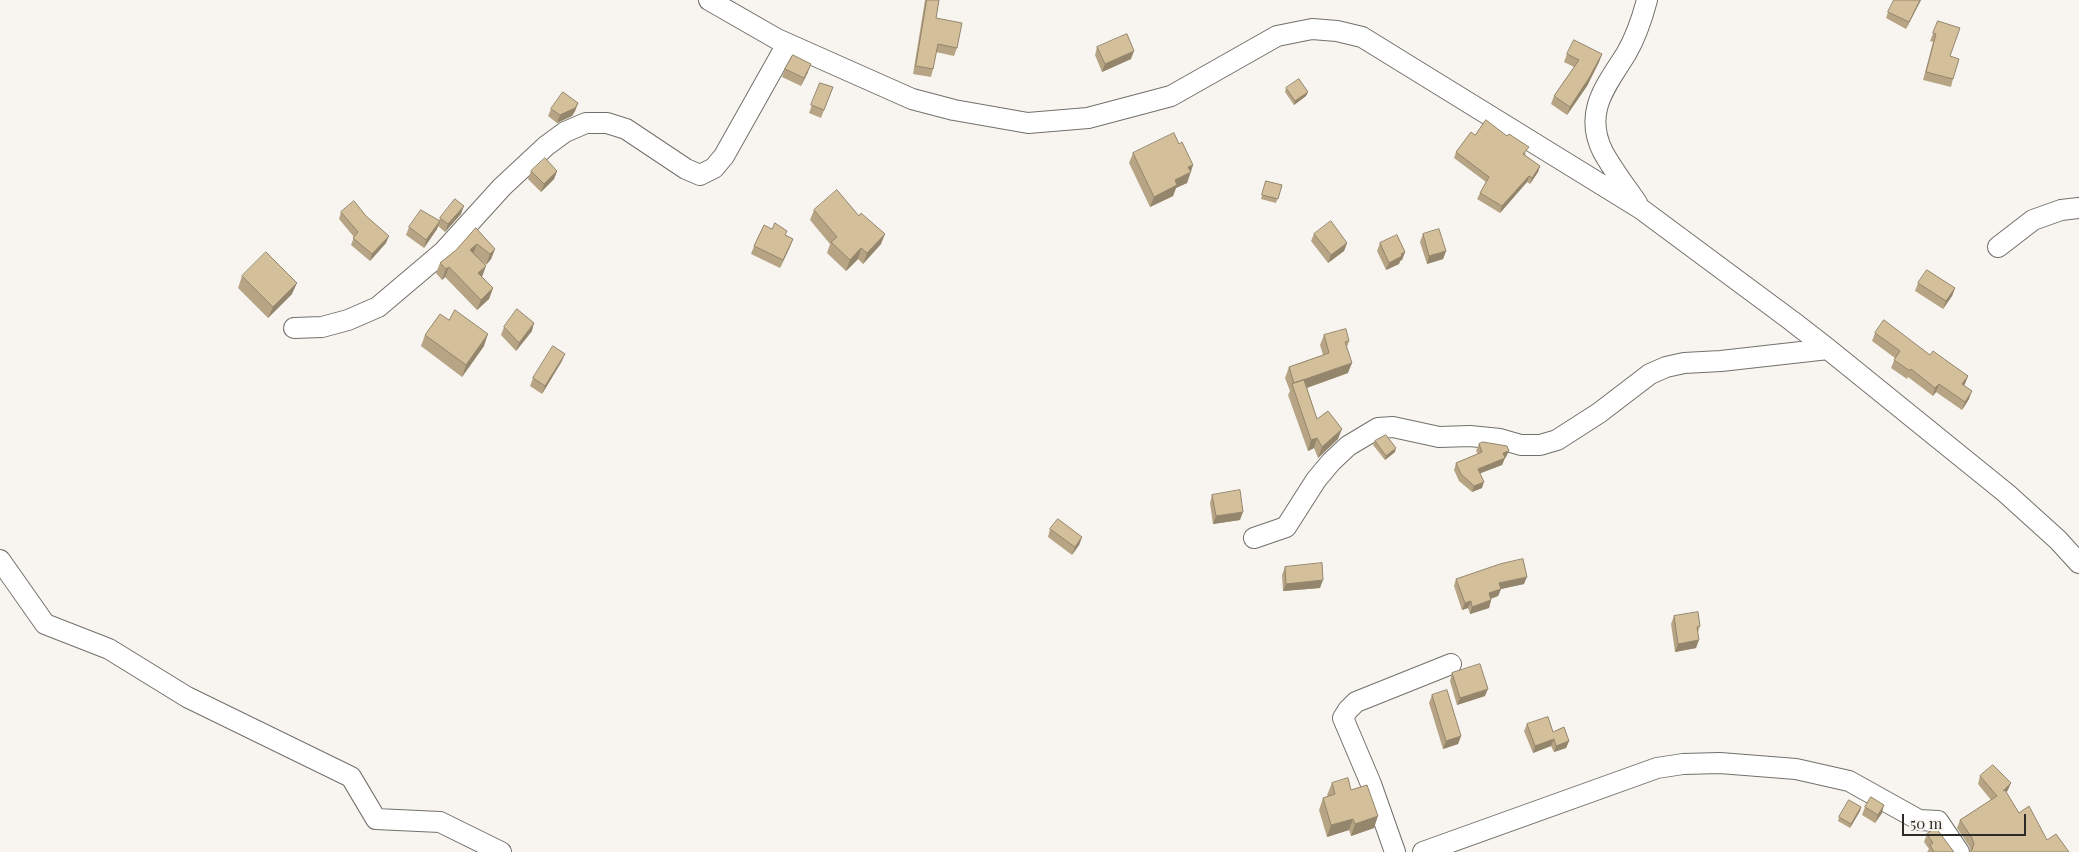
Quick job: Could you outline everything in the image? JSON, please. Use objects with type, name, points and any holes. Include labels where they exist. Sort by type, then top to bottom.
[{"type":"street","points":[[709,0],[787,44],[912,99],[954,110],[1028,123],[1088,118],[1171,96],[1277,36],[1312,29],[1337,31],[1362,38],[1641,209],[1828,349],[2006,493],[2058,540],[2079,562]]},
{"type":"street","points":[[1641,209],[1603,151],[1596,127],[1598,101],[1613,72],[1627,52],[1642,21],[1647,0]]},
{"type":"street","points":[[294,328],[322,327],[348,320],[378,306],[443,252],[502,187],[546,146],[565,132],[586,123],[607,123],[626,129],[686,169],[700,175],[714,168],[724,156],[787,44]]},
{"type":"street","points":[[1998,248],[2033,220],[2061,210],[2079,208]]},
{"type":"street","points":[[1254,538],[1286,527],[1316,480],[1331,462],[1348,446],[1378,428],[1393,427],[1438,437],[1470,436],[1500,439],[1521,445],[1540,445],[1557,440],[1599,413],[1650,374],[1666,367],[1684,363],[1721,361],[1828,349]]},
{"type":"street","points":[[0,560],[45,624],[109,649],[187,696],[351,777],[376,819],[440,822],[501,852]]},
{"type":"street","points":[[1395,852],[1372,784],[1344,718],[1348,710],[1356,702],[1451,664]]},
{"type":"street","points":[[1423,852],[1657,768],[1704,763],[1796,769],[1849,781],[1919,820],[1938,821],[1959,852]]},
{"type":"building","points":[[927,0],[939,0],[936,18],[962,23],[957,48],[938,44],[933,69],[916,66]]},
{"type":"building","points":[[1894,0],[1920,0],[1909,22],[1888,12]]},
{"type":"building","points":[[1938,21],[1960,28],[1950,56],[1959,59],[1953,79],[1926,72],[1936,34],[1933,33]]},
{"type":"building","points":[[1127,34],[1134,51],[1105,64],[1097,47]]},
{"type":"building","points":[[1574,40],[1602,54],[1570,107],[1554,96],[1579,60],[1567,54]]},
{"type":"building","points":[[793,55],[811,64],[804,78],[785,69]]},
{"type":"building","points":[[1299,79],[1308,92],[1295,101],[1286,88]]},
{"type":"building","points":[[820,83],[833,87],[824,110],[811,105]]},
{"type":"building","points":[[563,92],[578,103],[575,108],[560,115],[551,109]]},
{"type":"building","points":[[1486,120],[1507,136],[1509,134],[1529,147],[1523,154],[1540,166],[1532,178],[1529,176],[1502,206],[1480,193],[1489,177],[1456,152],[1471,132],[1475,135]]},
{"type":"building","points":[[1174,133],[1179,144],[1182,142],[1193,165],[1188,167],[1191,172],[1175,180],[1177,185],[1154,197],[1133,153]]},
{"type":"building","points":[[545,158],[557,171],[544,184],[531,171]]},
{"type":"building","points":[[1266,181],[1282,185],[1278,199],[1262,195]]},
{"type":"building","points":[[837,190],[859,216],[861,213],[885,234],[867,253],[861,248],[850,260],[831,242],[837,237],[814,210]]},
{"type":"building","points":[[455,199],[464,206],[448,224],[440,218]]},
{"type":"building","points":[[354,201],[366,216],[389,236],[372,254],[353,238],[358,232],[341,212]]},
{"type":"building","points":[[421,210],[440,221],[426,240],[409,227]]},
{"type":"building","points":[[1331,221],[1347,243],[1331,255],[1314,234]]},
{"type":"building","points":[[775,223],[787,231],[785,235],[793,239],[783,260],[754,246],[764,225],[772,229]]},
{"type":"building","points":[[476,228],[495,249],[490,254],[477,244],[470,250],[486,266],[478,273],[493,288],[481,300],[449,267],[446,269],[440,263],[456,250]]},
{"type":"building","points":[[1439,229],[1446,251],[1429,256],[1423,234]]},
{"type":"building","points":[[1397,235],[1405,252],[1401,254],[1402,256],[1389,263],[1380,243]]},
{"type":"building","points":[[266,252],[297,283],[273,307],[242,276]]},
{"type":"building","points":[[1927,270],[1955,288],[1946,301],[1918,283]]},
{"type":"building","points":[[517,309],[534,323],[519,343],[504,327]]},
{"type":"building","points":[[455,310],[488,334],[466,365],[425,335],[440,314],[449,320]]},
{"type":"building","points":[[1884,320],[1930,355],[1933,351],[1968,376],[1962,384],[1972,391],[1965,402],[1939,384],[1935,388],[1911,369],[1910,371],[1894,360],[1900,351],[1875,333]]},
{"type":"building","points":[[1346,329],[1349,341],[1345,342],[1352,363],[1294,383],[1289,367],[1329,353],[1324,335]]},
{"type":"building","points":[[553,346],[565,354],[545,386],[533,378]]},
{"type":"building","points":[[1304,380],[1317,419],[1328,411],[1342,429],[1322,447],[1317,438],[1311,440],[1292,384]]},
{"type":"building","points":[[1386,435],[1396,448],[1386,456],[1375,441]]},
{"type":"building","points":[[1483,442],[1507,446],[1509,451],[1503,453],[1505,458],[1478,469],[1484,482],[1474,486],[1461,474],[1456,463],[1482,452],[1479,444]]},
{"type":"building","points":[[1240,490],[1243,512],[1216,516],[1212,495]]},
{"type":"building","points":[[1058,519],[1082,537],[1075,547],[1050,529]]},
{"type":"building","points":[[1523,559],[1527,577],[1499,583],[1501,589],[1489,593],[1491,600],[1472,607],[1471,601],[1465,603],[1456,579],[1500,564]]},
{"type":"building","points":[[1322,563],[1323,580],[1286,584],[1285,567]]},
{"type":"building","points":[[1698,612],[1700,626],[1697,627],[1699,640],[1678,644],[1674,616]]},
{"type":"building","points":[[1480,664],[1488,689],[1460,698],[1452,673]]},
{"type":"building","points":[[1447,690],[1461,736],[1446,741],[1432,695]]},
{"type":"building","points":[[1548,717],[1553,732],[1564,727],[1569,741],[1556,746],[1554,739],[1535,746],[1527,724]]},
{"type":"building","points":[[1993,765],[2011,783],[2003,791],[2005,790],[2019,813],[2029,806],[2047,840],[2056,834],[2069,852],[1969,852],[1974,844],[1960,820],[1997,796],[1980,776]]},
{"type":"building","points":[[1348,778],[1351,790],[1367,785],[1378,816],[1355,824],[1353,819],[1331,825],[1323,798],[1335,794],[1332,783]]},
{"type":"building","points":[[1871,797],[1884,805],[1878,815],[1865,807]]},
{"type":"building","points":[[1849,800],[1861,807],[1851,824],[1839,817]]},
{"type":"building","points":[[1936,828],[1954,852],[1934,852],[1930,845],[1933,843],[1927,834]]}]
